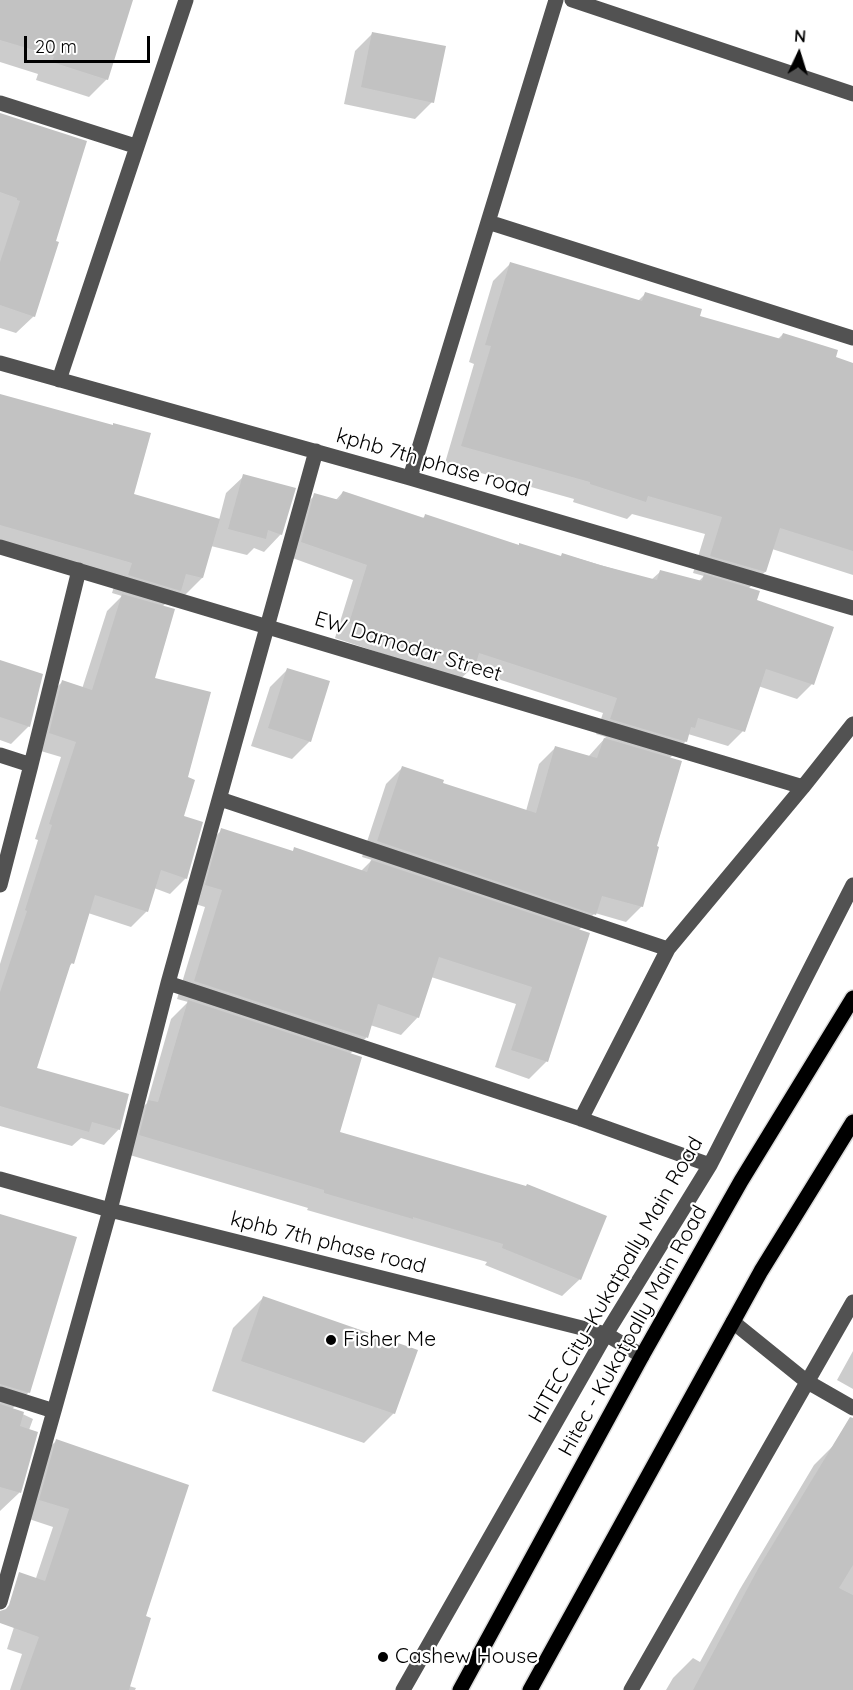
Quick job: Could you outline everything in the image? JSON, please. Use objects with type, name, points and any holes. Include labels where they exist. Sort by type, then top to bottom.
[{"type":"main road","name":"Hitec - Kukatpally Main Road","points":[[460,1690],[642,1356],[741,1181],[853,998]]},
{"type":"main road","points":[[530,1690],[760,1271],[853,1122]]},
{"type":"street","points":[[59,380],[135,146],[186,0]]},
{"type":"street","points":[[410,478],[556,0]]},
{"type":"street","points":[[572,0],[853,94]]},
{"type":"street","points":[[0,103],[135,146]]},
{"type":"street","points":[[488,222],[853,338]]},
{"type":"street","name":"kphb 7th phase road","points":[[0,363],[316,451],[853,608]]},
{"type":"street","points":[[1,1597],[110,1210],[168,983],[316,451]]},
{"type":"street","name":"EW Damodar Street","points":[[0,547],[803,787]]},
{"type":"street","points":[[0,885],[79,570]]},
{"type":"street","points":[[581,1119],[668,949],[853,724]]},
{"type":"street","points":[[0,756],[31,765]]},
{"type":"street","points":[[220,799],[668,949]]},
{"type":"street","name":"HITEC City–Kukatpally Main Road","points":[[403,1690],[606,1334],[710,1165],[853,885]]},
{"type":"street","points":[[168,983],[581,1119],[710,1165]]},
{"type":"street","name":"kphb 7th phase road","points":[[0,1179],[110,1210],[606,1334],[642,1356]]},
{"type":"street","points":[[631,1690],[853,1302]]},
{"type":"street","points":[[733,1322],[806,1381],[853,1408]]},
{"type":"street","points":[[0,1394],[54,1411]]},
{"type":"building","points":[[0,0],[133,0],[108,80],[52,62],[54,56],[0,40]]},
{"type":"building","points":[[372,32],[446,46],[434,103],[361,87]]},
{"type":"building","points":[[0,113],[87,141],[35,317],[0,305],[0,262],[20,201],[0,192]]},
{"type":"building","points":[[510,262],[642,301],[645,292],[702,309],[700,316],[781,339],[783,333],[838,350],[836,357],[853,363],[853,551],[780,528],[766,572],[710,556],[722,517],[648,496],[646,502],[590,484],[590,482],[461,446],[491,346],[485,345]]},
{"type":"building","points":[[0,394],[151,433],[134,494],[220,519],[203,578],[186,574],[181,591],[128,575],[132,563],[0,525]]},
{"type":"building","points":[[243,474],[296,488],[282,535],[268,530],[266,539],[228,529]]},
{"type":"building","points":[[343,491],[424,518],[425,514],[519,545],[519,543],[561,556],[562,553],[657,580],[660,570],[702,581],[704,574],[760,591],[757,600],[834,627],[814,685],[766,669],[745,732],[698,718],[695,728],[691,727],[687,742],[610,719],[617,698],[479,653],[475,667],[349,623],[367,565],[301,542],[314,493],[339,500]]},
{"type":"building","points":[[122,594],[175,609],[155,678],[211,692],[188,777],[195,780],[184,816],[203,822],[187,879],[161,870],[148,912],[95,895],[74,964],[71,963],[37,1068],[129,1094],[120,1130],[92,1122],[89,1132],[0,1106],[0,992],[27,911],[25,910],[52,825],[49,824],[76,742],[49,733],[62,680],[92,690]]},
{"type":"building","points":[[0,660],[43,674],[30,727],[0,717]]},
{"type":"building","points":[[287,668],[330,681],[311,742],[268,728]]},
{"type":"building","points":[[604,738],[682,761],[657,846],[659,847],[643,907],[602,896],[596,915],[377,841],[402,766],[444,780],[443,783],[536,813],[555,746],[597,758]]},
{"type":"building","points":[[221,828],[293,851],[294,847],[367,872],[371,860],[590,933],[548,1062],[511,1050],[532,987],[439,957],[419,1018],[378,1004],[368,1038],[194,981],[222,890],[205,885]]},
{"type":"building","points":[[188,1000],[362,1057],[340,1132],[526,1186],[527,1184],[607,1216],[581,1280],[502,1248],[503,1244],[324,1193],[324,1190],[139,1135],[148,1100],[158,1102]]},
{"type":"building","points":[[0,1214],[77,1237],[30,1393],[0,1384]]},
{"type":"building","points":[[263,1296],[418,1350],[395,1414],[241,1361]]},
{"type":"building","points":[[0,1404],[24,1412],[20,1426],[38,1432],[21,1493],[0,1487]]},
{"type":"building","points":[[850,1417],[853,1418],[853,1565],[839,1588],[853,1595],[853,1690],[693,1690],[759,1567]]},
{"type":"building","points":[[56,1439],[189,1485],[146,1616],[151,1618],[129,1690],[20,1690],[39,1637],[0,1623],[0,1611],[9,1605],[19,1572],[45,1581],[69,1509],[39,1500]]},
{"type":"place","name":"Fisher Me","points":[[331,1340]]},
{"type":"place","name":"Cashew House","points":[[383,1657]]}]
